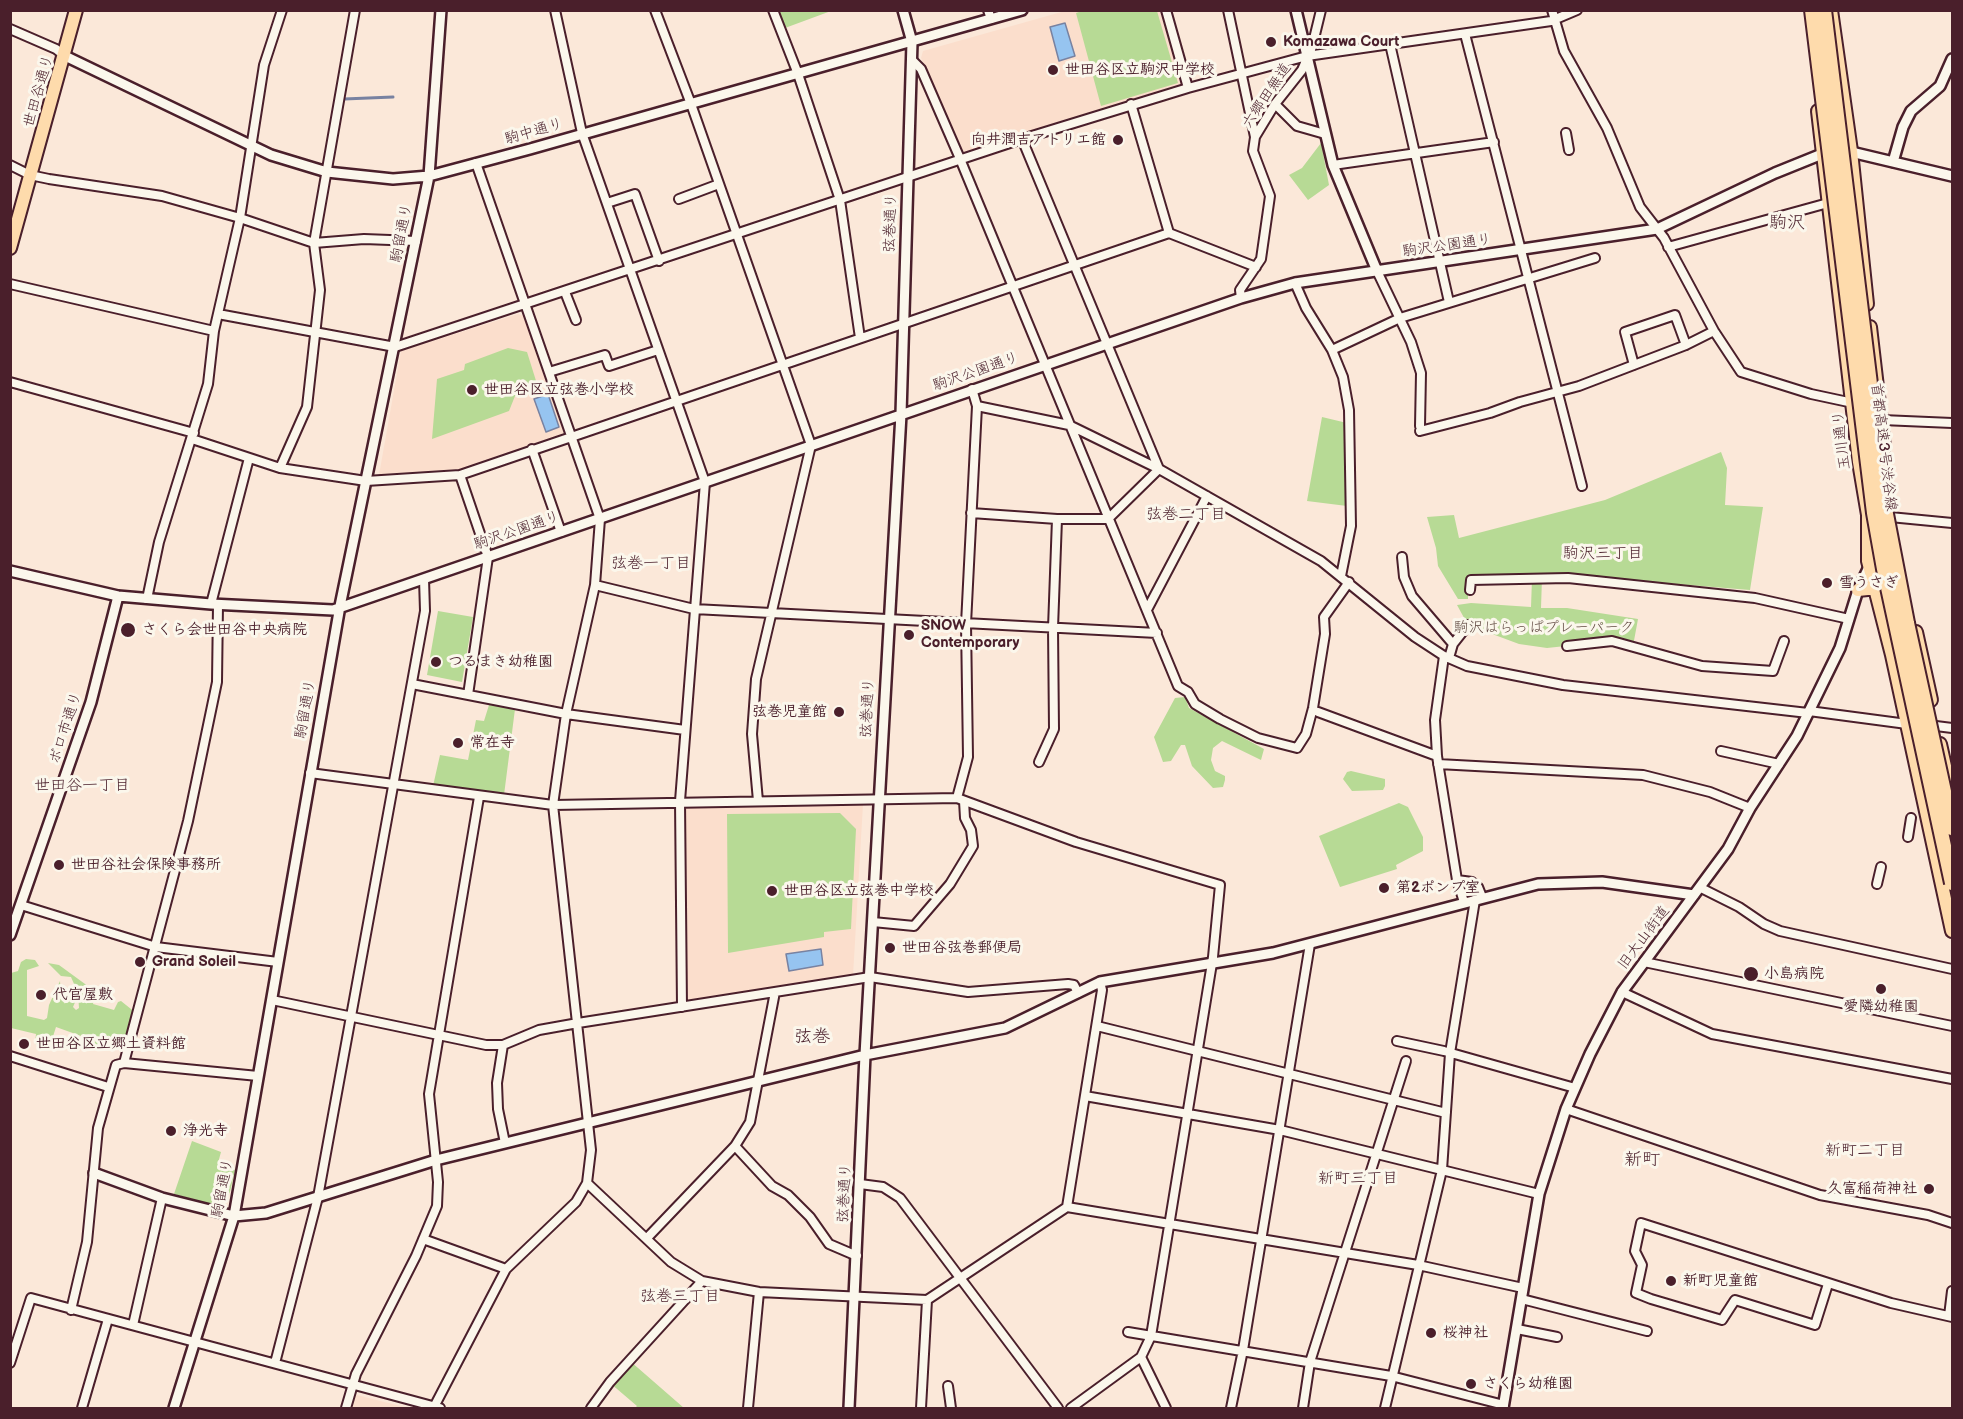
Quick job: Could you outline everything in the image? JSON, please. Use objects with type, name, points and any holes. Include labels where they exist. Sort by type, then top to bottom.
[{"type":"highway","name":"首都高速3号渋谷線","points":[[1812,10],[1874,513],[1886,580],[1953,883]]},
{"type":"highway","name":"首都高速3号渋谷線","points":[[1824,10],[1886,514],[1905,612],[1953,828]]},
{"type":"main road","name":"世田谷通り","points":[[10,248],[76,10]]},
{"type":"main road","name":"玉川通り","points":[[1807,10],[1828,203],[1868,515],[1870,568],[1877,588],[1953,931]]},
{"type":"main road","points":[[1831,10],[1851,151],[1882,420],[1890,518],[1953,797]]},
{"type":"main road","points":[[1858,590],[1877,588]]},
{"type":"street","points":[[147,599],[159,542],[211,371],[214,331],[240,218],[264,65],[282,10]]},
{"type":"street","points":[[280,468],[308,407],[320,290],[314,243],[355,10]]},
{"type":"street","name":"駒留通り","points":[[174,1408],[234,1216],[340,606],[429,176],[441,10]]},
{"type":"street","points":[[555,10],[582,134],[705,482],[680,801],[682,1006]]},
{"type":"street","points":[[655,10],[691,104],[811,445],[756,679],[752,734],[758,801]]},
{"type":"street","points":[[773,10],[798,74],[840,200],[860,338]]},
{"type":"street","name":"弦巻通り","points":[[849,1408],[865,1055],[901,414],[912,60],[912,42],[903,10]]},
{"type":"street","name":"駒中通り","points":[[65,56],[271,155],[327,172],[384,179],[429,176],[912,42],[989,15],[1022,10]]},
{"type":"street","points":[[1166,10],[1188,88]]},
{"type":"street","points":[[1228,10],[1255,137]]},
{"type":"street","points":[[1296,10],[1333,165],[1377,271],[1400,318],[1421,374],[1420,428],[1490,413],[1579,386],[1686,345],[1714,331]]},
{"type":"street","name":"六郷田無道","points":[[1241,298],[1240,290],[1261,259],[1270,196],[1253,151],[1255,137],[1275,104],[1302,70],[1312,47],[1321,10]]},
{"type":"street","points":[[1552,10],[1564,51],[1606,128],[1640,207],[1657,229],[1714,331],[1741,372],[1853,403]]},
{"type":"street","points":[[218,314],[394,347],[1131,104],[1307,56],[1555,20],[1577,10]]},
{"type":"street","points":[[10,29],[56,49],[65,56]]},
{"type":"street","points":[[1465,34],[1582,486]]},
{"type":"street","points":[[1390,44],[1449,302]]},
{"type":"street","points":[[1893,162],[1903,127],[1911,111],[1940,86],[1953,59]]},
{"type":"street","points":[[912,60],[921,69],[960,160],[1108,519],[1148,608],[1178,686],[1188,692],[1195,704],[1258,738],[1297,748],[1306,734],[1313,708],[1325,634],[1324,617],[1349,582]]},
{"type":"street","points":[[1131,104],[1169,233]]},
{"type":"street","points":[[1275,104],[1297,126],[1325,134]]},
{"type":"street","points":[[1566,133],[1569,150]]},
{"type":"street","points":[[1022,139],[1159,469]]},
{"type":"street","points":[[1333,165],[1494,142]]},
{"type":"street","name":"駒沢公園通り","points":[[10,571],[118,596],[214,605],[327,611],[1241,298],[1295,284],[1657,229],[1822,152],[1851,151],[1953,176]]},
{"type":"street","points":[[10,1363],[31,1298],[437,1408],[506,1269],[576,1203],[586,1183],[591,1150],[553,805],[566,714],[595,585],[600,519],[476,163]]},
{"type":"street","points":[[10,165],[30,175],[162,196],[240,218],[314,243],[364,239],[416,241]]},
{"type":"street","points":[[679,199],[719,184]]},
{"type":"street","points":[[607,203],[635,194],[659,261]]},
{"type":"street","points":[[1668,247],[1828,203]]},
{"type":"street","points":[[10,382],[193,436],[280,468],[366,481],[460,475],[1169,233],[1256,267]]},
{"type":"street","points":[[1332,350],[1400,318],[1595,258]]},
{"type":"street","points":[[10,284],[214,331]]},
{"type":"street","points":[[1295,284],[1306,308],[1332,350],[1343,377],[1349,410],[1351,526],[1341,576]]},
{"type":"street","points":[[565,292],[576,320]]},
{"type":"street","points":[[1634,365],[1625,332],[1675,315],[1686,345]]},
{"type":"street","points":[[549,372],[605,355],[609,366],[658,350]]},
{"type":"street","points":[[873,922],[914,926],[950,884],[973,846],[971,830],[960,799],[968,757],[966,624],[977,406],[972,389]]},
{"type":"street","points":[[977,406],[1069,425],[1159,469],[1321,561],[1415,637],[1447,657],[1467,666],[1563,684],[1907,724]]},
{"type":"street","points":[[1882,420],[1953,423]]},
{"type":"street","points":[[532,449],[561,532]]},
{"type":"street","points":[[124,1063],[188,821],[217,682],[214,605],[249,458]]},
{"type":"street","points":[[971,513],[1058,519],[1108,519],[1159,469]]},
{"type":"street","points":[[460,475],[488,557],[468,695]]},
{"type":"street","points":[[1148,608],[1207,496]]},
{"type":"street","points":[[1890,518],[1953,523]]},
{"type":"street","name":"旧大山街道","points":[[1503,1407],[1539,1194],[1575,1088],[1622,992],[1701,888],[1733,841],[1750,808],[1809,712],[1840,648],[1858,590],[1870,568],[1890,518]]},
{"type":"street","points":[[1039,762],[1054,729],[1053,628],[1058,519]]},
{"type":"street","points":[[1402,557],[1404,577],[1412,596],[1453,644]]},
{"type":"street","points":[[1470,590],[1471,580],[1568,578],[1755,598],[1849,619]]},
{"type":"street","points":[[275,1364],[318,1197],[425,611],[424,579]]},
{"type":"street","points":[[595,585],[694,609],[1157,633]]},
{"type":"street","name":"ボロ市通り","points":[[10,935],[16,909],[91,702],[118,596]]},
{"type":"street","points":[[1464,902],[1457,880],[1437,760],[1435,720],[1447,657],[1453,644],[1468,625]]},
{"type":"street","points":[[1567,646],[1612,641],[1702,666],[1773,670],[1784,641]]},
{"type":"street","points":[[412,684],[566,714],[685,730]]},
{"type":"street","points":[[1318,711],[1437,760],[1642,775],[1710,792],[1750,808]]},
{"type":"street","points":[[1936,726],[1953,728]]},
{"type":"street","points":[[1721,752],[1779,764]]},
{"type":"street","points":[[310,773],[553,805],[680,801],[960,799],[1087,846],[1220,885],[1211,964],[1150,1336],[1141,1357],[1071,1408]]},
{"type":"street","points":[[346,1408],[351,1385],[437,1206],[436,1160],[429,1095],[479,797]]},
{"type":"street","points":[[1908,837],[1911,818]]},
{"type":"street","points":[[1877,884],[1881,867]]},
{"type":"street","points":[[1385,1408],[1442,1170],[1450,1053],[1479,899],[1478,887],[1472,882],[1457,880]]},
{"type":"street","points":[[94,1173],[162,1198],[234,1216],[266,1213],[436,1160],[865,1055],[1005,1028],[1100,982],[1211,964],[1310,944],[1538,884],[1577,882],[1631,886],[1694,895]]},
{"type":"street","points":[[1701,888],[1780,931],[1953,969]]},
{"type":"street","points":[[16,909],[156,947],[278,962]]},
{"type":"street","points":[[1231,1408],[1244,1350],[1310,944]]},
{"type":"street","points":[[1644,962],[1953,1026]]},
{"type":"street","points":[[272,1000],[486,1045],[503,1045],[539,1030],[870,977],[968,992],[1068,984],[1074,985],[1078,993]]},
{"type":"street","points":[[1067,1207],[1102,990],[1100,982]]},
{"type":"street","points":[[647,1238],[735,1146],[750,1122],[775,992]]},
{"type":"street","points":[[1622,992],[1712,1034],[1953,1079]]},
{"type":"street","points":[[1096,1026],[1446,1113]]},
{"type":"street","points":[[1397,1041],[1450,1053],[1575,1088]]},
{"type":"street","points":[[503,1045],[498,1092],[505,1143]]},
{"type":"street","points":[[10,1056],[108,1087]]},
{"type":"street","points":[[1303,1408],[1311,1362],[1406,1061]]},
{"type":"street","points":[[71,1310],[87,1242],[98,1128],[116,1065],[124,1063],[258,1076]]},
{"type":"street","points":[[1085,1096],[1280,1130],[1539,1194]]},
{"type":"street","points":[[1566,1109],[1820,1195],[1928,1215],[1953,1223]]},
{"type":"street","points":[[735,1146],[772,1186],[788,1195],[810,1217],[829,1244],[856,1256]]},
{"type":"street","points":[[586,1183],[671,1262],[702,1281],[759,1292],[927,1300],[1067,1207],[1418,1265],[1523,1288]]},
{"type":"street","points":[[860,1184],[883,1187],[900,1198],[1058,1408]]},
{"type":"street","points":[[133,1325],[162,1198]]},
{"type":"street","points":[[1828,1284],[1815,1325],[1735,1300],[1722,1320],[1651,1299],[1636,1293],[1642,1265],[1635,1251],[1641,1223],[1891,1303],[1951,1316],[1953,1291]]},
{"type":"street","points":[[423,1239],[506,1269]]},
{"type":"street","points":[[591,1408],[610,1383],[702,1281]]},
{"type":"street","points":[[748,1408],[759,1292]]},
{"type":"street","points":[[1522,1299],[1647,1330]]},
{"type":"street","points":[[921,1408],[927,1300]]},
{"type":"street","points":[[82,1408],[108,1319]]},
{"type":"street","points":[[1517,1329],[1557,1337]]},
{"type":"street","points":[[1128,1332],[1391,1376],[1503,1407]]},
{"type":"street","points":[[1141,1357],[1166,1408]]},
{"type":"street","points":[[948,1386],[951,1408]]},
{"type":"shaded area","name":"世田谷区立駒沢中学校","points":[[1065,11],[1164,11],[1184,83],[963,153],[921,58],[923,51]]},
{"type":"shaded area","name":"世田谷区立弦巻小学校","points":[[518,314],[524,316],[564,429],[562,436],[456,471],[379,475],[401,351]]},
{"type":"shaded area","name":"世田谷区立弦巻中学校","points":[[863,804],[853,976],[686,1001],[685,806]]},
{"type":"shaded area","points":[[353,1394],[408,1408],[351,1408]]},
{"type":"green space","points":[[1085,10],[1157,11],[1178,83],[1101,106],[1076,13]]},
{"type":"green space","points":[[779,11],[831,11],[785,28]]},
{"type":"green space","points":[[1321,143],[1329,185],[1308,200],[1289,175],[1302,168]]},
{"type":"green space","points":[[508,348],[527,352],[537,384],[532,391],[515,396],[509,411],[432,439],[437,379],[464,370],[465,364]]},
{"type":"green space","points":[[1322,417],[1347,423],[1347,506],[1307,501]]},
{"type":"green space","points":[[1721,452],[1727,468],[1725,505],[1763,507],[1750,590],[1566,575],[1468,577],[1468,599],[1458,599],[1438,566],[1436,548],[1427,517],[1454,515],[1459,538],[1605,500]]},
{"type":"green space","name":"駒沢はらっぱプレーパーク","points":[[1542,578],[1541,608],[1567,608],[1638,619],[1633,646],[1612,641],[1547,648],[1519,644],[1468,625],[1457,605],[1471,603],[1531,607],[1532,579]]},
{"type":"green space","points":[[438,611],[473,617],[462,682],[427,675]]},
{"type":"green space","points":[[1185,697],[1189,708],[1264,749],[1261,760],[1222,741],[1213,748],[1211,760],[1215,771],[1225,776],[1225,780],[1223,787],[1213,788],[1192,766],[1185,745],[1181,745],[1171,761],[1163,762],[1154,737],[1175,698]]},
{"type":"green space","points":[[489,705],[515,709],[504,795],[433,786],[440,755],[468,760],[476,720],[484,721]]},
{"type":"green space","points":[[1347,772],[1385,779],[1383,790],[1352,791],[1343,779]]},
{"type":"green space","points":[[1399,803],[1408,807],[1423,837],[1423,851],[1396,865],[1397,869],[1340,887],[1319,836]]},
{"type":"green space","points":[[840,813],[856,829],[851,929],[824,932],[824,937],[728,953],[727,814]]},
{"type":"green space","points":[[26,959],[35,960],[39,966],[27,970],[27,1016],[44,1020],[47,1018],[49,1005],[60,981],[61,995],[65,1004],[67,992],[72,991],[76,1000],[73,1007],[76,1010],[79,1008],[78,993],[71,977],[61,976],[48,963],[59,965],[96,992],[93,1004],[114,1010],[121,1001],[136,1013],[127,1048],[102,1041],[100,1048],[94,1046],[95,1041],[56,1027],[49,1049],[35,1044],[36,1034],[11,1028],[11,973],[18,971],[21,962]]},
{"type":"green space","points":[[192,1141],[221,1152],[218,1163],[235,1170],[230,1192],[221,1207],[174,1194]]},
{"type":"green space","points":[[630,1361],[684,1408],[635,1408],[637,1406],[610,1383]]},
{"type":"water","points":[[1065,23],[1075,56],[1059,61],[1050,27]]},
{"type":"water","points":[[548,394],[559,427],[546,432],[534,399]]},
{"type":"water","points":[[821,949],[823,965],[789,971],[786,954]]},
{"type":"waterway","points":[[344,99],[393,97]]},
{"type":"place","name":"Komazawa Court","points":[[1271,42]]},
{"type":"place","name":"世田谷区立駒沢中学校","points":[[1053,70]]},
{"type":"place","name":"向井潤吉アトリエ館","points":[[1118,140]]},
{"type":"place","name":"世田谷区立弦巻小学校","points":[[472,390]]},
{"type":"place","name":"雪うさぎ","points":[[1827,583]]},
{"type":"place","name":"さくら会世田谷中央病院","points":[[128,630]]},
{"type":"place","name":"SNOW Contemporary","points":[[909,635]]},
{"type":"place","name":"つるまき幼稚園","points":[[436,662]]},
{"type":"place","name":"弦巻児童館","points":[[839,712]]},
{"type":"place","name":"常在寺","points":[[458,743]]},
{"type":"place","name":"世田谷社会保険事務所","points":[[59,865]]},
{"type":"place","name":"第2ポンプ室","points":[[1384,888]]},
{"type":"place","name":"世田谷区立弦巻中学校","points":[[772,891]]},
{"type":"place","name":"世田谷弦巻郵便局","points":[[890,948]]},
{"type":"place","name":"Grand Soleil","points":[[140,962]]},
{"type":"place","name":"小島病院","points":[[1751,974]]},
{"type":"place","name":"愛隣幼稚園","points":[[1881,989]]},
{"type":"place","name":"代官屋敷","points":[[41,995]]},
{"type":"place","name":"世田谷区立郷土資料館","points":[[24,1044]]},
{"type":"place","name":"浄光寺","points":[[171,1131]]},
{"type":"place","name":"久富稲荷神社","points":[[1929,1189]]},
{"type":"place","name":"新町児童館","points":[[1671,1281]]},
{"type":"place","name":"桜神社","points":[[1431,1333]]},
{"type":"place","name":"さくら幼稚園","points":[[1471,1384]]},
{"type":"district","name":"駒沢","points":[[1787,223]]},
{"type":"district","name":"弦巻二丁目","points":[[1186,515]]},
{"type":"district","name":"駒沢三丁目","points":[[1603,554]]},
{"type":"district","name":"弦巻一丁目","points":[[651,564]]},
{"type":"district","name":"世田谷一丁目","points":[[82,786]]},
{"type":"district","name":"弦巻","points":[[812,1037]]},
{"type":"district","name":"新町二丁目","points":[[1865,1151]]},
{"type":"district","name":"新町","points":[[1642,1160]]},
{"type":"district","name":"新町三丁目","points":[[1358,1179]]},
{"type":"district","name":"弦巻三丁目","points":[[680,1297]]}]
